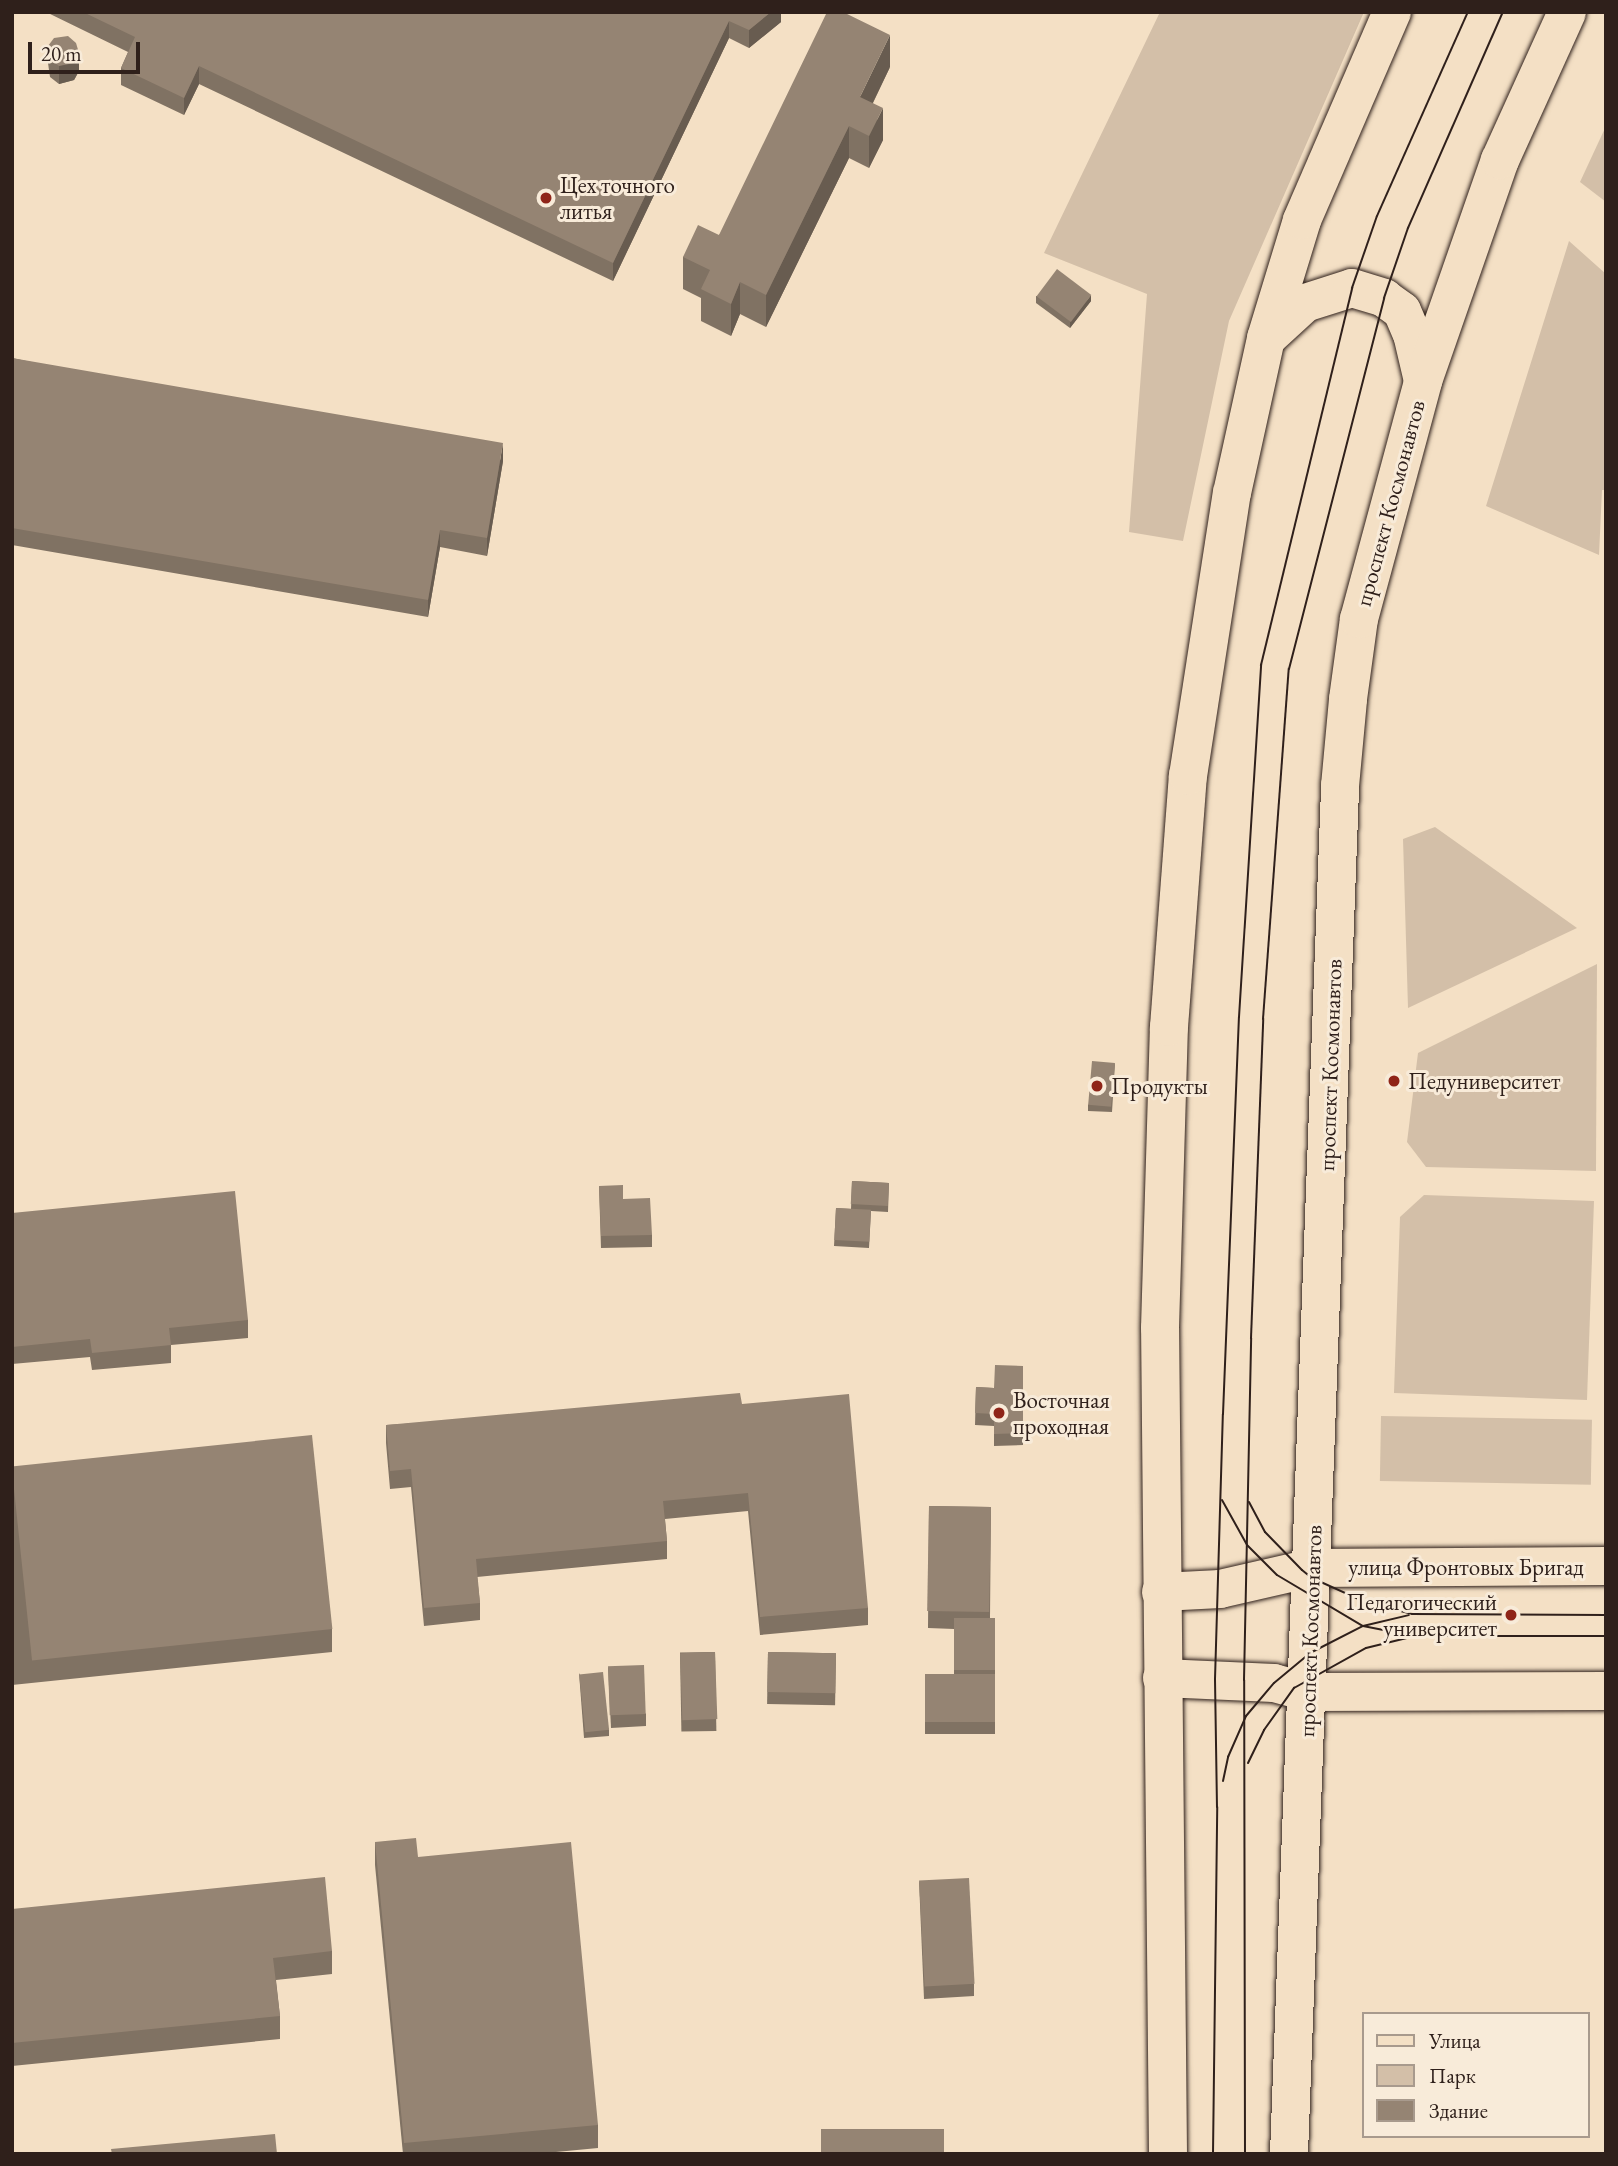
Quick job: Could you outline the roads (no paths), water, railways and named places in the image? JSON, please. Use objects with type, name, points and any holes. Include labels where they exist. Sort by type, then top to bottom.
[{"type":"main road","points":[[1168,2154],[1160,1328],[1168,1027],[1188,776],[1232,493],[1266,338],[1302,220],[1392,12]]},
{"type":"main road","name":"проспект Космонавтов","points":[[1289,2154],[1340,786],[1348,699],[1359,618],[1423,381],[1500,160],[1567,12]]},
{"type":"main road","points":[[1266,338],[1305,303],[1352,288],[1384,298],[1402,311],[1412,334],[1423,381]]},
{"type":"main road","name":"улица Фронтовых Бригад","points":[[1161,1592],[1220,1589],[1312,1569],[1606,1566]]},
{"type":"main road","points":[[1162,1678],[1264,1682],[1307,1692],[1606,1691]]},
{"type":"tram line","points":[[1213,2154],[1217,1807],[1215,1679],[1223,1414],[1239,1017],[1261,665],[1352,288],[1377,216],[1468,12]]},
{"type":"tram line","points":[[1245,2154],[1244,1680],[1251,1338],[1263,1019],[1289,669],[1384,298],[1408,228],[1503,12]]},
{"type":"tram line","points":[[1222,1500],[1247,1545],[1277,1575],[1363,1626],[1414,1636],[1606,1636]]},
{"type":"tram line","points":[[1249,1502],[1265,1532],[1302,1570],[1312,1578],[1365,1602],[1412,1614],[1606,1615]]},
{"type":"tram line","points":[[1223,1781],[1228,1757],[1246,1716],[1274,1683],[1310,1653],[1363,1626],[1409,1615]]},
{"type":"tram line","points":[[1248,1763],[1264,1730],[1294,1688],[1366,1648],[1407,1638]]},
{"type":"place","name":"Цех точного литья","points":[[546,198]]},
{"type":"place","name":"Педуниверситет","points":[[1394,1081]]},
{"type":"place","name":"Продукты","points":[[1097,1086]]},
{"type":"place","name":"Восточная проходная","points":[[999,1413]]},
{"type":"place","name":"Педагогический университет","points":[[1511,1615]]}]
